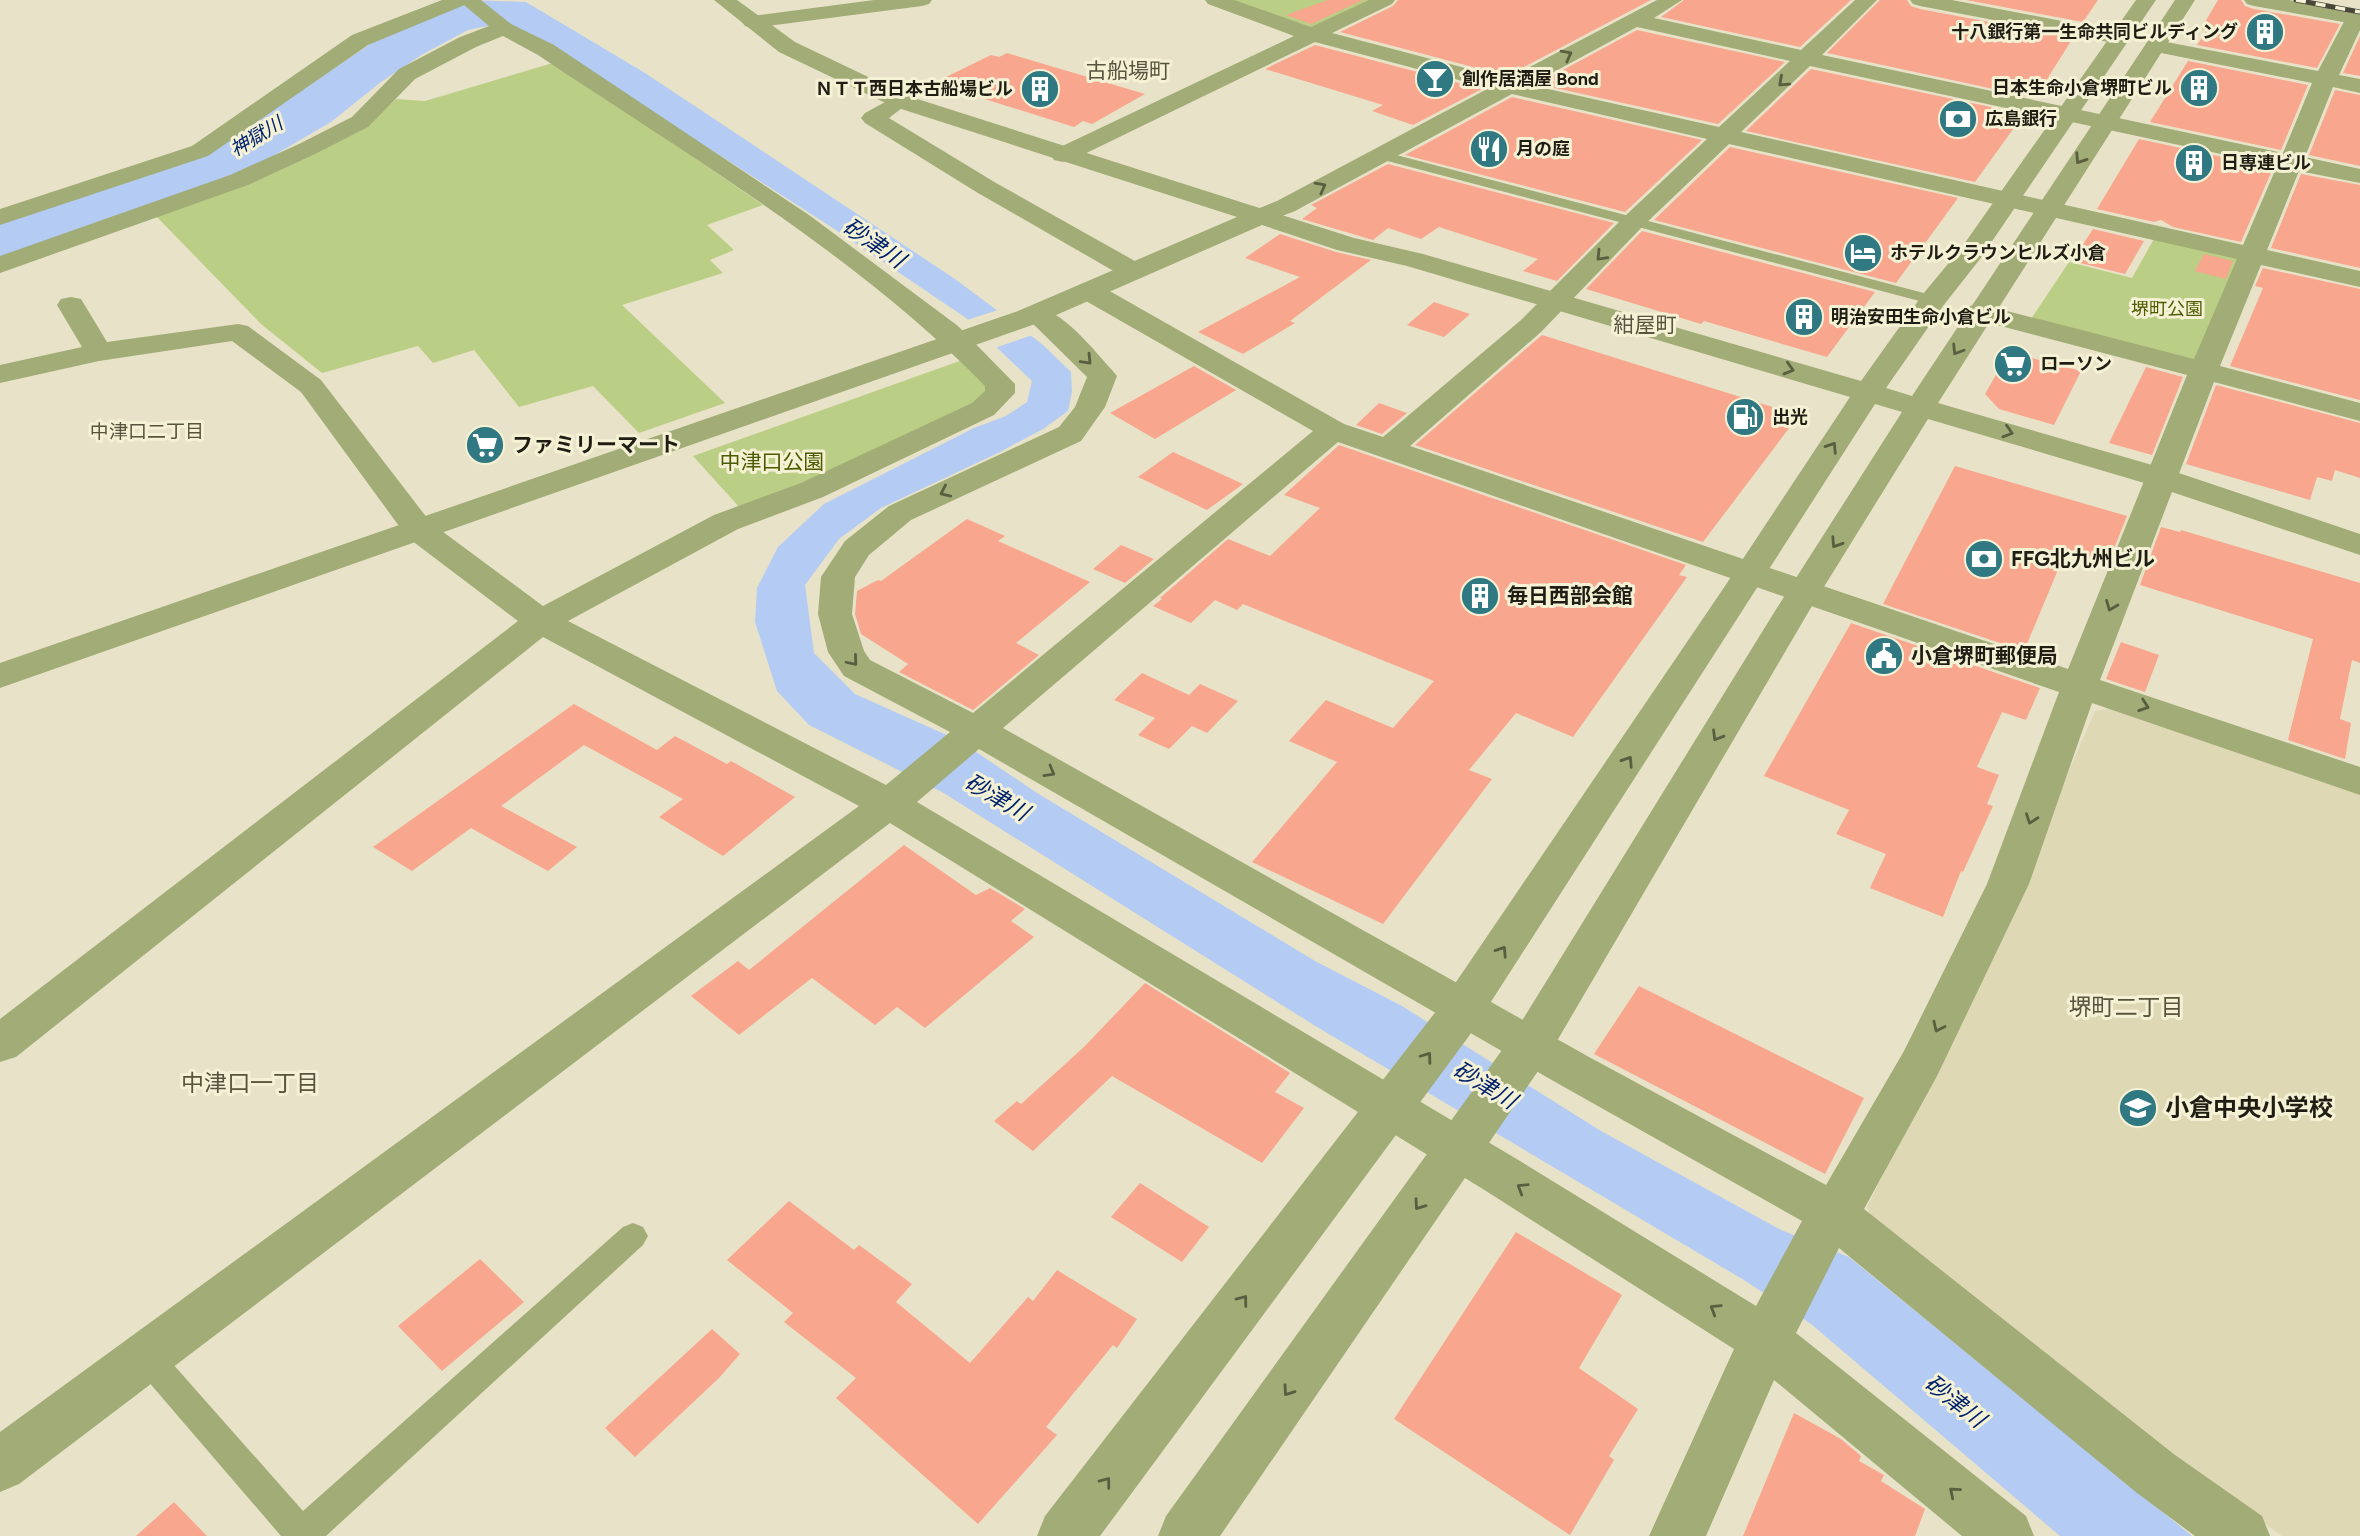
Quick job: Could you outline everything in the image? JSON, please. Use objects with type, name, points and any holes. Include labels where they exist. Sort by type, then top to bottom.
[{"type":"street","points":[[0,217],[200,151],[217,142],[360,40],[460,0]]},
{"type":"street","points":[[0,1044],[541,621],[726,522],[812,490],[983,409],[1000,393],[1000,384],[967,340],[675,133],[546,50],[504,28],[468,0]]},
{"type":"street","points":[[724,0],[787,47],[900,102],[1346,244],[1398,267],[1549,308],[2358,545]]},
{"type":"street","points":[[752,22],[922,0]]},
{"type":"street","points":[[1215,0],[1310,34],[1506,86],[2360,279]]},
{"type":"street","points":[[1063,155],[1385,0]]},
{"type":"street","points":[[0,676],[1032,316],[1286,206],[1506,86],[1672,0]]},
{"type":"street","points":[[1387,450],[1549,308],[1634,222],[1867,0]]},
{"type":"street","points":[[1920,0],[2119,38]]},
{"type":"street","points":[[1065,1536],[1458,1015],[1862,401],[2008,200],[2146,0]]},
{"type":"street","points":[[1186,1536],[1526,1053],[1804,593],[1980,312],[2185,0]]},
{"type":"street","points":[[1677,1536],[1765,1340],[1921,1063],[2003,894],[2080,684],[2203,372],[2354,10],[2254,0]]},
{"type":"street","points":[[1633,20],[2065,115],[2360,176]]},
{"type":"street","points":[[0,265],[239,180],[307,149],[360,121],[407,74],[468,42],[504,28]]},
{"type":"street","points":[[2155,46],[2360,86]]},
{"type":"street","points":[[900,102],[873,118],[987,188],[1133,271]]},
{"type":"street","points":[[1089,291],[1333,430],[1750,575],[2080,684],[2360,781]]},
{"type":"street","points":[[71,305],[99,352]]},
{"type":"street","points":[[1980,312],[2360,412]]},
{"type":"street","points":[[1032,316],[1059,331],[1102,376],[1096,398],[1086,418],[1070,434],[900,513],[857,548],[838,577],[835,614],[846,652],[857,668],[976,730],[1458,1015],[1828,1225],[2242,1536]]},
{"type":"street","points":[[0,374],[99,352],[237,332],[311,386],[419,530],[541,621],[893,800],[1465,1142],[1765,1340],[2006,1536]]},
{"type":"street","points":[[0,1465],[893,800],[1333,430]]},
{"type":"lane","points":[[1381,155],[1933,300]]},
{"type":"lane","points":[[146,1356],[302,1535],[633,1236]]},
{"type":"shaded area","name":"小倉中央小学校","points":[[2122,707],[2360,787],[2360,1536],[2282,1536],[2151,1442],[1876,1230],[1867,1207],[1966,1009],[2095,711]]},
{"type":"green space","points":[[1230,0],[1379,0],[1317,29]]},
{"type":"green space","points":[[556,62],[763,205],[707,225],[734,250],[710,260],[723,273],[622,305],[725,403],[639,433],[593,386],[519,407],[474,350],[433,363],[418,346],[322,373],[261,324],[155,215],[372,120],[396,99],[425,101]]},
{"type":"green space","name":"堺町公園","points":[[2155,237],[2241,255],[2194,367],[2029,322],[2069,262],[2132,278]]},
{"type":"green space","name":"中津口公園","points":[[968,358],[994,388],[988,398],[808,483],[740,508],[693,456]]},
{"type":"water","points":[[471,0],[526,2],[645,73],[955,279],[1042,344],[1071,372],[1072,392],[1068,411],[1043,429],[1000,452],[881,508],[839,539],[805,585],[814,653],[855,694],[960,741],[1037,793],[1315,961],[1402,1006],[1601,1131],[1781,1230],[1849,1257],[2192,1536],[2060,1536],[1811,1324],[1744,1280],[1317,1027],[942,792],[809,725],[777,691],[755,622],[757,588],[778,547],[824,504],[974,428],[1006,416],[1027,402],[1032,381],[966,318],[836,230],[599,78],[502,23],[468,30],[423,54],[381,82],[331,122],[266,160],[208,187],[0,257],[0,220],[222,144],[376,40]]},
{"type":"pier","points":[[1001,309],[1035,334],[992,349],[964,321]]},
{"type":"building","points":[[1328,0],[1363,0],[1311,24],[1286,15]]},
{"type":"building","points":[[1398,0],[1651,0],[1507,76],[1340,32],[1393,6]]},
{"type":"building","points":[[1684,0],[1851,0],[1800,47],[1661,17]]},
{"type":"building","points":[[1880,0],[1907,0],[1911,6],[1920,9],[2073,38],[2035,98],[1827,53]]},
{"type":"building","points":[[1966,0],[2098,0],[2083,22]]},
{"type":"building","points":[[2218,0],[2241,0],[2245,6],[2254,9],[2340,24],[2317,68],[2197,45],[2207,30],[2201,29]]},
{"type":"building","points":[[1637,30],[1785,62],[1718,124],[1537,84]]},
{"type":"building","points":[[2360,36],[2360,76],[2343,73]]},
{"type":"building","points":[[1315,45],[1482,89],[1413,125],[1372,111],[1383,105],[1265,69]]},
{"type":"building","name":"ＮＴＴ西日本古船場ビル","points":[[1007,53],[1145,94],[1092,124],[1083,121],[1074,127],[943,86],[954,81],[944,78],[991,55],[999,57]]},
{"type":"building","points":[[2188,61],[2308,85],[2281,150],[2150,122]]},
{"type":"building","points":[[1811,69],[2024,114],[1975,182],[1746,131]]},
{"type":"building","points":[[2335,90],[2360,95],[2360,166],[2309,155]]},
{"type":"building","points":[[1512,97],[1702,140],[1625,212],[1405,155]]},
{"type":"building","points":[[2139,139],[2273,168],[2241,242],[2173,227],[2161,220],[2154,222],[2097,209]]},
{"type":"building","points":[[1730,147],[1958,198],[1896,283],[1654,220]]},
{"type":"building","points":[[1388,164],[1614,223],[1557,281],[1523,271],[1538,259],[1439,227],[1421,239],[1388,228],[1373,240],[1302,219],[1317,208],[1311,205]]},
{"type":"building","points":[[2301,174],[2360,185],[2360,268],[2271,248]]},
{"type":"building","points":[[2093,229],[2144,241],[2125,274],[2072,261]]},
{"type":"building","points":[[1642,231],[1875,292],[1827,357],[1704,321],[1701,324],[1586,289]]},
{"type":"building","points":[[1280,234],[1371,260],[1290,321],[1295,323],[1243,354],[1198,332],[1300,277],[1245,258]]},
{"type":"building","points":[[2204,254],[2233,261],[2226,279],[2195,271]]},
{"type":"building","points":[[2263,268],[2360,289],[2360,400],[2230,366],[2263,288],[2255,286]]},
{"type":"building","points":[[1434,302],[1470,314],[1444,337],[1407,325]]},
{"type":"building","points":[[1542,335],[1779,409],[1793,423],[1703,542],[1415,445]]},
{"type":"building","points":[[2009,352],[2081,371],[2054,425],[1999,409],[1985,394]]},
{"type":"building","points":[[1194,366],[1236,390],[1155,439],[1110,413]]},
{"type":"building","points":[[2146,367],[2183,377],[2152,455],[2109,443]]},
{"type":"building","points":[[2216,385],[2360,423],[2360,478],[2335,470],[2332,481],[2317,477],[2310,500],[2186,464]]},
{"type":"building","points":[[1379,403],[1407,413],[1382,434],[1356,425]]},
{"type":"building","points":[[1339,445],[1686,565],[1679,575],[1687,577],[1573,737],[1516,713],[1469,770],[1492,779],[1383,924],[1252,862],[1337,762],[1289,741],[1326,700],[1393,728],[1434,681],[1243,604],[1237,610],[1215,600],[1191,623],[1153,606],[1228,539],[1270,556],[1320,508],[1284,495]]},
{"type":"building","points":[[1173,452],[1243,484],[1207,510],[1138,477]]},
{"type":"building","name":"FFG北九州ビル","points":[[1955,466],[2127,516],[2107,566],[2065,553],[2024,651],[1883,604]]},
{"type":"building","points":[[967,519],[1005,536],[998,541],[1090,582],[1016,643],[1039,655],[973,710],[899,672],[908,664],[861,634],[855,614],[857,591],[881,581]]},
{"type":"building","points":[[2161,527],[2180,532],[2181,530],[2360,583],[2360,663],[2352,660],[2340,719],[2351,723],[2345,759],[2288,740],[2313,639],[2140,585]]},
{"type":"building","points":[[1121,545],[1154,559],[1125,583],[1093,569]]},
{"type":"building","points":[[1851,623],[2040,688],[2026,720],[2002,712],[1977,767],[1999,775],[1987,804],[1993,806],[1963,872],[1961,871],[1943,917],[1870,888],[1886,854],[1836,834],[1849,810],[1764,776]]},
{"type":"building","points":[[2121,642],[2159,655],[2145,692],[2106,679]]},
{"type":"building","points":[[1142,673],[1189,695],[1200,684],[1238,701],[1207,733],[1192,726],[1169,749],[1138,735],[1155,718],[1114,700]]},
{"type":"building","points":[[574,704],[657,750],[675,736],[727,764],[731,761],[795,797],[723,856],[659,817],[683,799],[584,745],[501,806],[577,847],[548,871],[471,828],[412,871],[373,847]]},
{"type":"building","points":[[904,845],[976,895],[990,888],[1025,909],[1011,921],[1034,937],[925,1028],[897,1007],[875,1025],[812,978],[739,1035],[691,996],[738,961],[749,970]]},
{"type":"building","points":[[1145,983],[1290,1073],[1275,1092],[1304,1108],[1262,1163],[1112,1076],[1033,1151],[994,1121],[1017,1101],[1021,1104],[1084,1047]]},
{"type":"building","points":[[1639,986],[1864,1098],[1825,1174],[1594,1054]]},
{"type":"building","points":[[1140,1183],[1209,1227],[1182,1262],[1111,1217]]},
{"type":"building","points":[[789,1201],[854,1250],[859,1245],[912,1284],[896,1302],[970,1363],[1028,1297],[1033,1301],[1057,1270],[1137,1319],[1117,1348],[1113,1345],[1046,1427],[1057,1435],[978,1524],[836,1398],[856,1378],[784,1322],[793,1313],[727,1260]]},
{"type":"building","points":[[1516,1232],[1622,1295],[1579,1368],[1638,1409],[1609,1456],[1614,1460],[1570,1535],[1394,1419]]},
{"type":"building","points":[[480,1259],[524,1302],[442,1371],[398,1326]]},
{"type":"building","points":[[712,1329],[740,1354],[719,1378],[635,1457],[605,1428]]},
{"type":"building","points":[[1794,1413],[1841,1439],[1861,1456],[1859,1461],[1884,1475],[1881,1481],[1925,1509],[1915,1536],[1743,1536]]},
{"type":"building","points":[[174,1502],[207,1536],[136,1536]]},
{"type":"railway","points":[[2296,0],[2360,12]]},
{"type":"place","name":"十八銀行第一生命共同ビルディング","points":[[2265,32]]},
{"type":"place","name":"創作居酒屋 Bond","points":[[1435,79]]},
{"type":"place","name":"日本生命小倉堺町ビル","points":[[2199,88]]},
{"type":"place","name":"ＮＴＴ西日本古船場ビル","points":[[1040,89]]},
{"type":"place","name":"広島銀行","points":[[1958,119]]},
{"type":"place","name":"月の庭","points":[[1489,149]]},
{"type":"place","name":"日専連ビル","points":[[2194,163]]},
{"type":"place","name":"ホテルクラウンヒルズ小倉","points":[[1863,253]]},
{"type":"place","name":"明治安田生命小倉ビル","points":[[1804,317]]},
{"type":"place","name":"ローソン","points":[[2013,364]]},
{"type":"place","name":"出光","points":[[1745,417]]},
{"type":"place","name":"ファミリーマート","points":[[485,445]]},
{"type":"place","name":"FFG北九州ビル","points":[[1984,559]]},
{"type":"place","name":"毎日西部会館","points":[[1480,596]]},
{"type":"place","name":"小倉堺町郵便局","points":[[1884,656]]},
{"type":"place","name":"小倉中央小学校","points":[[2138,1108]]},
{"type":"district","name":"古船場町","points":[[1128,71]]},
{"type":"district","name":"紺屋町","points":[[1645,325]]},
{"type":"district","name":"中津口二丁目","points":[[147,431]]},
{"type":"district","name":"堺町二丁目","points":[[2126,1007]]},
{"type":"district","name":"中津口一丁目","points":[[250,1083]]},
{"type":"water label","name":"神獄川","points":[[256,136]]},
{"type":"water label","name":"砂津川","points":[[874,243]]},
{"type":"water label","name":"砂津川","points":[[997,797]]},
{"type":"water label","name":"砂津川","points":[[1485,1085]]},
{"type":"water label","name":"砂津川","points":[[1955,1401]]}]
